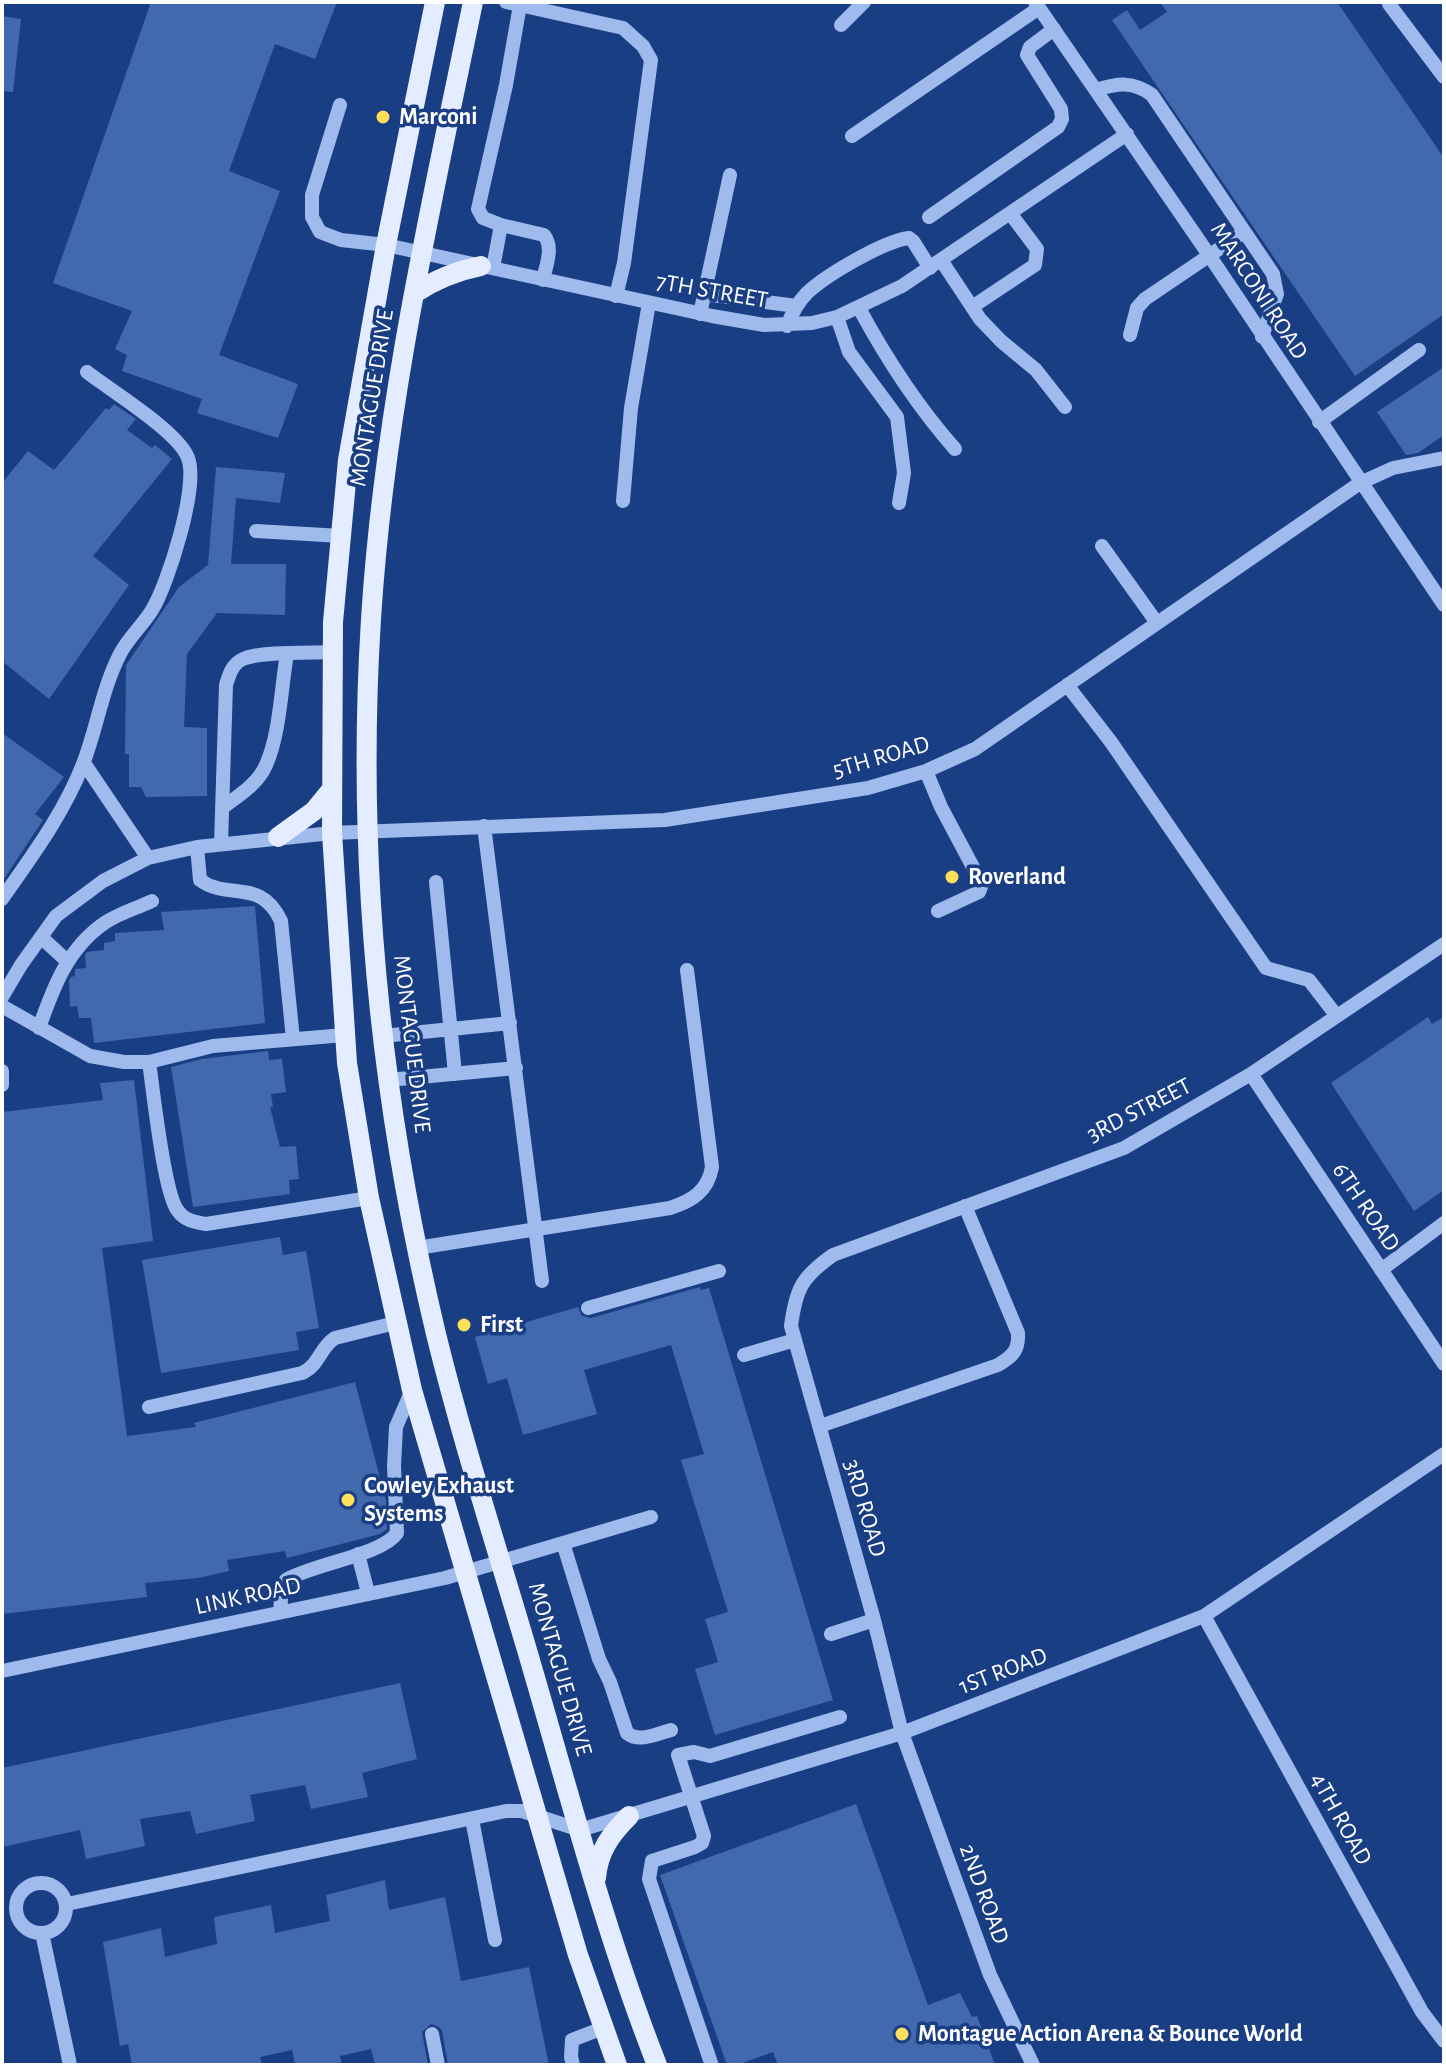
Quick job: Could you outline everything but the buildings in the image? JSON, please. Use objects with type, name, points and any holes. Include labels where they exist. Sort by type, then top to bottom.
[{"type":"main road","name":"MONTAGUE DRIVE","points":[[435,2],[386,245],[348,460],[341,536],[333,652],[332,833],[345,1035],[369,1198],[412,1390],[578,1955],[617,2065]]},
{"type":"main road","name":"MONTAGUE DRIVE","points":[[473,2],[389,435],[371,616],[366,831],[376,984],[388,1080],[417,1248],[446,1374],[630,1997],[657,2065]]},
{"type":"main road","points":[[415,293],[435,280],[458,271],[487,267]]},
{"type":"main road","points":[[278,837],[314,811],[332,789]]},
{"type":"main road","points":[[596,1883],[597,1864],[604,1846],[629,1816]]},
{"type":"street","points":[[841,25],[864,2]]},
{"type":"street","points":[[543,280],[549,250],[547,238],[483,218],[478,209],[513,4],[623,28],[643,46],[651,60],[624,263],[616,296]]},
{"type":"street","points":[[1389,4],[1444,77]]},
{"type":"street","points":[[852,136],[1037,5]]},
{"type":"street","name":"MARCONI ROAD","points":[[1037,5],[1444,605]]},
{"type":"street","points":[[929,217],[1058,127],[1062,119],[1061,109],[1027,55],[1030,47],[1054,29]]},
{"type":"street","points":[[1096,90],[1117,83],[1139,86],[1152,95],[1273,274],[1277,294],[1262,337]]},
{"type":"street","name":"7TH STREET","points":[[340,105],[312,195],[312,217],[320,232],[341,240],[386,245],[700,314],[787,326],[837,317],[902,286],[1127,134]]},
{"type":"street","points":[[700,314],[730,175]]},
{"type":"street","points":[[972,307],[1035,265],[1037,249],[1010,213]]},
{"type":"street","points":[[487,267],[501,225]]},
{"type":"street","points":[[1130,335],[1137,308],[1145,299],[1244,232]]},
{"type":"street","points":[[787,326],[796,306],[808,292],[824,281],[886,244],[900,239],[913,241],[1001,341],[1036,370],[1065,407]]},
{"type":"street","points":[[705,294],[796,306]]},
{"type":"street","points":[[623,501],[631,408],[649,303]]},
{"type":"street","points":[[859,308],[876,340],[918,403],[955,449]]},
{"type":"street","points":[[837,317],[849,352],[897,417],[904,473],[899,503]]},
{"type":"street","points":[[1319,422],[1419,350]]},
{"type":"street","points":[[2,899],[64,806],[84,763],[108,681],[121,650],[152,610],[170,571],[191,483],[188,458],[173,437],[87,372]]},
{"type":"street","name":"5TH ROAD","points":[[2,997],[56,916],[103,881],[148,858],[197,847],[332,833],[665,820],[868,788],[926,771],[975,749],[1360,483],[1393,468],[1444,458]]},
{"type":"street","points":[[256,531],[341,536]]},
{"type":"street","points":[[1102,546],[1157,623]]},
{"type":"street","points":[[221,844],[226,685],[230,672],[241,660],[333,652]]},
{"type":"street","points":[[222,808],[245,791],[266,767],[273,743],[287,654]]},
{"type":"street","points":[[1067,685],[1111,742],[1266,968],[1274,973],[1309,980],[1336,1015]]},
{"type":"street","points":[[84,763],[148,858]]},
{"type":"street","points":[[926,771],[941,807],[982,884],[979,892],[938,911]]},
{"type":"street","points":[[484,826],[542,1281]]},
{"type":"street","points":[[197,847],[200,880],[206,885],[241,890],[266,899],[278,914],[293,1039]]},
{"type":"street","points":[[436,882],[455,1074]]},
{"type":"street","points":[[39,1028],[53,988],[67,961],[85,939],[107,921],[152,901]]},
{"type":"street","points":[[41,937],[67,961]]},
{"type":"street","name":"3RD STREET","points":[[795,1295],[810,1272],[833,1255],[1124,1148],[1251,1074],[1444,944]]},
{"type":"street","points":[[417,1248],[670,1208],[690,1202],[703,1190],[712,1167],[687,970]]},
{"type":"street","points":[[2,1006],[90,1056],[124,1062],[149,1062],[213,1046],[345,1035]]},
{"type":"street","points":[[383,1036],[510,1023]]},
{"type":"street","points":[[149,1062],[164,1163],[176,1209],[188,1220],[206,1224],[369,1198]]},
{"type":"street","points":[[388,1080],[516,1068]]},
{"type":"street","points":[[2,1071],[2,1085]]},
{"type":"street","name":"6TH ROAD","points":[[1251,1074],[1381,1270],[1441,1354]]},
{"type":"street","points":[[820,1426],[998,1365],[1012,1356],[1019,1345],[1018,1333],[965,1206]]},
{"type":"street","points":[[1381,1270],[1444,1223]]},
{"type":"street","points":[[588,1308],[719,1271]]},
{"type":"street","name":"3RD ROAD","points":[[795,1295],[791,1326],[874,1620],[902,1733]]},
{"type":"street","points":[[149,1407],[302,1373],[315,1364],[335,1338],[395,1323]]},
{"type":"street","points":[[744,1355],[795,1340]]},
{"type":"street","points":[[280,1612],[282,1587],[286,1580],[383,1547],[397,1533],[396,1427],[412,1390]]},
{"type":"street","name":"1ST ROAD","points":[[580,1830],[902,1733],[1204,1616],[1444,1454]]},
{"type":"street","name":"LINK ROAD","points":[[2,1671],[465,1573],[651,1517]]},
{"type":"street","points":[[563,1543],[599,1659],[613,1689],[627,1733],[639,1738],[671,1730]]},
{"type":"street","points":[[358,1554],[368,1593]]},
{"type":"street","name":"4TH ROAD","points":[[1204,1616],[1422,2012],[1444,2041]]},
{"type":"street","points":[[831,1634],[874,1620]]},
{"type":"street","points":[[711,2063],[649,1879],[652,1861],[702,1843],[704,1836],[678,1755],[694,1752],[702,1757],[710,1756],[840,1717]]},
{"type":"street","name":"2ND ROAD","points":[[902,1733],[990,1975],[1033,2065]]},
{"type":"street","points":[[67,1904],[506,1811],[522,1811],[580,1830]]},
{"type":"street","points":[[472,1819],[495,1940]]},
{"type":"street","points":[[41,1882],[58,1888],[67,1904],[64,1920],[58,1927],[42,1933],[25,1928],[10,1917],[19,1895],[32,1883],[41,1882]]},
{"type":"street","points":[[42,1933],[70,2065]]},
{"type":"street","points":[[573,2065],[572,2040],[603,2028]]},
{"type":"street","points":[[432,2034],[438,2065]]},
{"type":"place","name":"Marconi","points":[[383,117]]},
{"type":"place","name":"Roverland","points":[[952,877]]},
{"type":"place","name":"First","points":[[464,1325]]},
{"type":"place","name":"Cowley Exhaust Systems","points":[[348,1500]]},
{"type":"place","name":"Montague Action Arena & Bounce World","points":[[902,2034]]}]
